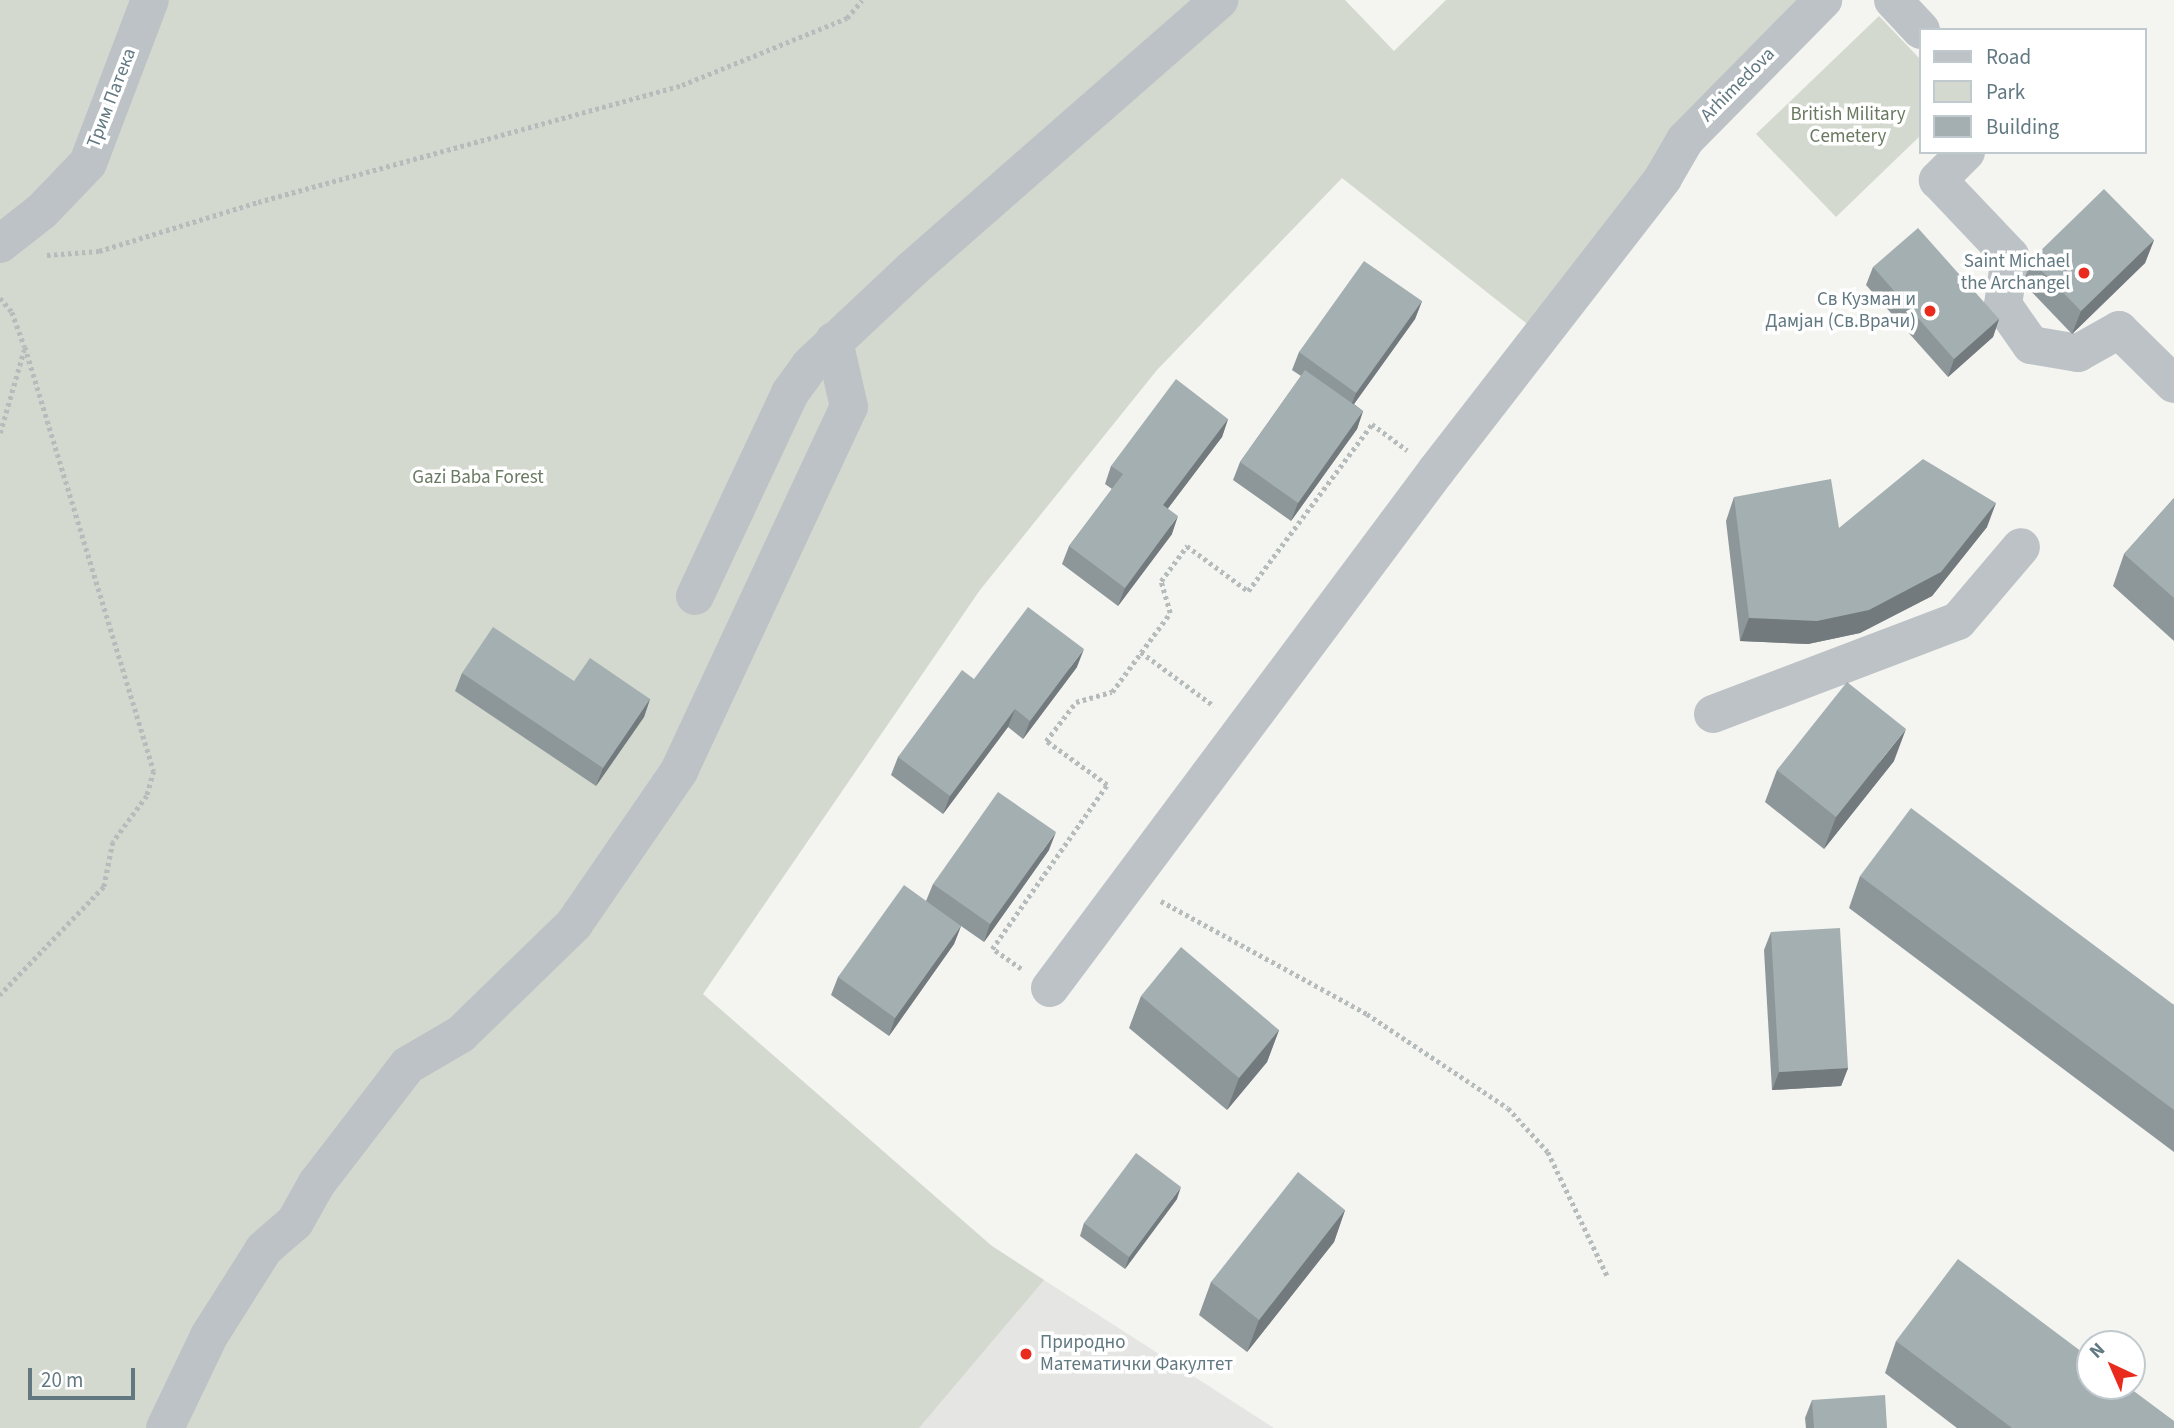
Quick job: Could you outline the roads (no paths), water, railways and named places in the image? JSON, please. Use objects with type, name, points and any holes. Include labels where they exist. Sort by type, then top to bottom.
[{"type":"street","name":"Трим Патека","points":[[0,244],[42,211],[88,163],[150,0]]},
{"type":"street","points":[[695,596],[790,393],[834,341],[1219,0]]},
{"type":"street","name":"Arhimedova","points":[[1050,988],[1126,882],[1436,471],[1663,178],[1685,140],[1823,0]]},
{"type":"street","points":[[1893,0],[1919,28]]},
{"type":"street","points":[[1964,154],[1938,180],[2010,256],[2003,305],[2031,345],[2078,353],[2119,330],[2174,384]]},
{"type":"street","points":[[165,1428],[209,1336],[264,1249],[295,1222],[317,1183],[408,1065],[461,1034],[574,924],[679,771],[849,407],[834,341]]},
{"type":"street","points":[[1713,713],[1958,621],[2021,547]]},
{"type":"place","name":"Saint Michael the Archangel","points":[[2084,273]]},
{"type":"place","name":"Св Кузман и Дамјан (Св.Врачи)","points":[[1930,311]]},
{"type":"place","name":"Природно Математички Факултет","points":[[1026,1354]]},
{"type":"park label","name":"British Military Cemetery","points":[[1848,126]]},
{"type":"park label","name":"Gazi Baba Forest","points":[[478,478]]}]
